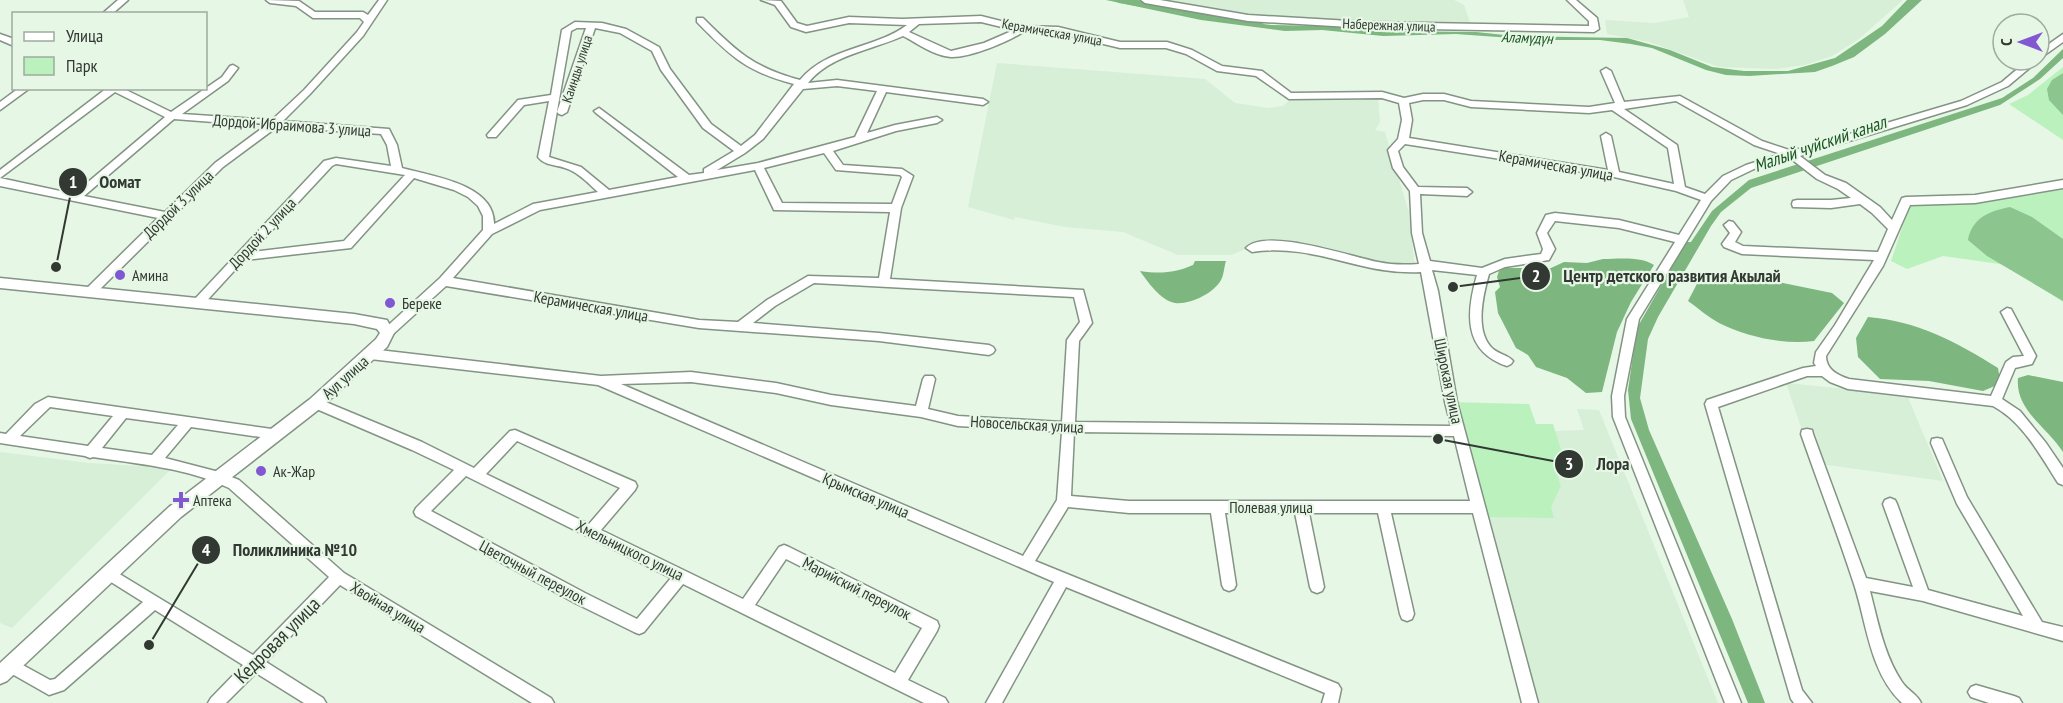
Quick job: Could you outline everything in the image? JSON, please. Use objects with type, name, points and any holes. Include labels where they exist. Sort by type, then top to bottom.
[{"type":"main road","points":[[0,283],[377,323],[385,327],[387,333]]},
{"type":"main road","name":"Аул улица","points":[[5,670],[175,512],[316,403],[382,343],[387,333]]},
{"type":"street","points":[[109,12],[124,0]]},
{"type":"street","points":[[270,0],[299,4],[313,15],[363,15],[370,21]]},
{"type":"street","name":"Дордой 3 улица","points":[[90,292],[219,165],[274,124],[322,77],[370,21],[383,0]]},
{"type":"street","name":"Керамическая улица","points":[[765,0],[778,3],[794,25],[806,28],[849,20],[916,22],[981,19],[1021,29],[1058,30],[1120,45],[1167,45],[1189,52],[1220,69],[1259,73],[1289,96],[1382,95],[1404,101],[1423,97],[1444,97],[1471,104],[1589,110],[1669,98],[1683,99],[1758,143],[1794,156],[1816,173],[1876,210],[1892,227]]},
{"type":"street","name":"Набережная улица","points":[[1145,0],[1248,18],[1367,25],[1594,29],[1594,20],[1572,0]]},
{"type":"street","points":[[700,20],[735,56],[755,70],[798,85],[837,83],[983,102]]},
{"type":"street","points":[[700,177],[741,151],[773,121],[798,85],[813,70],[903,32],[916,22]]},
{"type":"street","points":[[606,193],[576,168],[546,160],[543,157],[567,30],[575,25],[623,31],[656,50],[666,70],[707,126],[741,151]]},
{"type":"street","name":"Каинды улица","points":[[562,112],[591,26]]},
{"type":"street","points":[[903,32],[948,54],[1010,37],[1021,29]]},
{"type":"street","points":[[2051,46],[2063,37]]},
{"type":"street","points":[[75,198],[172,116],[225,79],[232,68]]},
{"type":"street","points":[[1606,71],[1617,107],[1673,147],[1680,189]]},
{"type":"street","points":[[1733,703],[1619,417],[1618,396],[1632,319],[1707,198],[1727,178],[1750,167],[1794,156],[1964,103],[2005,84],[2020,72]]},
{"type":"street","points":[[859,140],[884,89]]},
{"type":"street","points":[[0,107],[23,90]]},
{"type":"street","points":[[0,175],[112,90]]},
{"type":"street","name":"Дордой-Ибраимова 3 улица","points":[[115,90],[172,116],[385,131],[392,145],[397,170]]},
{"type":"street","points":[[492,135],[521,102],[555,97]]},
{"type":"street","points":[[1404,101],[1407,120],[1403,140],[1393,150],[1398,168],[1415,190],[1467,192]]},
{"type":"street","points":[[599,111],[687,179]]},
{"type":"street","points":[[387,333],[444,281],[488,231],[537,207],[758,166],[827,149],[896,128],[937,120]]},
{"type":"street","points":[[1606,136],[1614,174]]},
{"type":"street","name":"Керамическая улица","points":[[1403,140],[1614,174],[1680,189],[1707,198]]},
{"type":"street","points":[[827,149],[840,168],[902,172],[908,176],[896,208],[884,283]]},
{"type":"street","name":"Дордой 2 улица","points":[[197,304],[328,163],[336,161],[397,170]]},
{"type":"street","points":[[758,166],[778,207],[896,208]]},
{"type":"street","points":[[397,170],[469,191],[485,207],[490,220],[488,231]]},
{"type":"street","points":[[239,257],[347,245],[411,175]]},
{"type":"street","points":[[0,182],[165,216]]},
{"type":"street","points":[[2063,184],[1976,199],[1906,201],[1892,227],[1881,256],[1839,328],[1820,355],[1820,363],[1825,371],[1834,379],[1848,384],[1995,401],[2014,411],[2063,479]]},
{"type":"street","name":"Широкая улица","points":[[1415,190],[1417,233],[1427,267],[1451,402],[1530,703]]},
{"type":"street","points":[[1797,204],[1831,204],[1861,200]]},
{"type":"street","points":[[1507,361],[1488,352],[1481,342],[1477,322],[1478,295],[1484,272],[1492,264],[1532,261],[1545,257],[1549,249],[1542,234],[1550,218],[1619,223],[1649,229],[1681,240]]},
{"type":"street","points":[[1729,225],[1736,232],[1728,244],[1742,250],[1881,256]]},
{"type":"street","points":[[1252,248],[1272,245],[1307,249],[1395,269],[1427,267],[1484,272]]},
{"type":"street","points":[[739,328],[771,303],[812,279],[1080,294],[1086,323],[1073,340],[1064,501],[1026,564]]},
{"type":"street","name":"Керамическая улица","points":[[444,281],[699,324],[879,337],[989,350]]},
{"type":"street","points":[[1995,401],[2010,365],[2013,362],[2028,361],[2030,356],[2007,312]]},
{"type":"street","name":"Крымская улица","points":[[370,354],[599,380],[1026,564],[1334,689],[1330,703]]},
{"type":"street","points":[[1804,703],[1796,694],[1711,404],[1807,371],[1825,371]]},
{"type":"street","name":"Новосельская улица","points":[[599,380],[691,377],[776,388],[831,400],[921,412],[958,421],[1068,428],[1459,431]]},
{"type":"street","points":[[921,412],[929,379]]},
{"type":"street","points":[[4,439],[48,402],[274,434]]},
{"type":"street","name":"Хмельницкого улица","points":[[316,403],[470,472],[940,703]]},
{"type":"street","points":[[90,453],[124,412]]},
{"type":"street","points":[[155,461],[189,421]]},
{"type":"street","points":[[1807,434],[1861,583],[1877,646],[1897,688],[1913,703]]},
{"type":"street","points":[[470,472],[515,435],[630,486],[591,531]]},
{"type":"street","name":"Хвойная улица","points":[[4,439],[155,461],[219,477],[234,484],[339,577],[546,703]]},
{"type":"street","points":[[1937,443],[1962,500],[2037,626]]},
{"type":"street","name":"Цветочный переулок","points":[[470,472],[421,512],[580,598],[639,627],[682,575]]},
{"type":"street","name":"Полевая улица","points":[[1064,501],[1129,507],[1478,507]]},
{"type":"street","points":[[1890,504],[1923,595]]},
{"type":"street","points":[[1217,507],[1229,585]]},
{"type":"street","points":[[1301,507],[1317,587]]},
{"type":"street","points":[[1383,507],[1407,614]]},
{"type":"street","name":"Марийский переулок","points":[[746,607],[784,551],[932,626],[898,682]]},
{"type":"street","points":[[108,573],[318,703]]},
{"type":"street","name":"Кедровая улица","points":[[216,703],[339,577]]},
{"type":"street","points":[[994,703],[1063,579]]},
{"type":"street","points":[[1861,583],[1923,595],[2063,634]]},
{"type":"street","points":[[5,670],[49,688],[59,685],[154,601]]},
{"type":"street","points":[[1976,692],[2014,703]]},
{"type":"shaded area","points":[[1151,0],[1454,0],[1464,5],[1471,25],[1410,25],[1269,18]]},
{"type":"shaded area","points":[[1683,0],[1903,0],[1859,39],[1832,56],[1805,65],[1777,69],[1719,67],[1649,42],[1607,34],[1605,20],[1655,23],[1689,17]]},
{"type":"shaded area","points":[[997,63],[1205,79],[1235,103],[1268,108],[1283,106],[1292,98],[1378,97],[1380,122],[1375,130],[1385,132],[1409,213],[1415,270],[1263,242],[1231,255],[1178,255],[1123,232],[1065,227],[1015,217],[1014,220],[968,207]]},
{"type":"shaded area","points":[[2063,73],[2063,115],[2049,100],[2047,89],[2052,80]]},
{"type":"shaded area","points":[[2010,207],[2032,217],[2063,239],[2063,301],[1987,256],[1968,240],[1973,226],[1983,217]]},
{"type":"shaded area","points":[[1786,383],[1907,395],[1943,481],[1813,463]]},
{"type":"shaded area","points":[[1577,409],[1599,410],[1718,703],[1537,703],[1483,517],[1551,507],[1561,486],[1554,465],[1566,465],[1555,431],[1584,430]]},
{"type":"shaded area","points":[[0,452],[89,463],[172,468],[12,628],[0,623]]},
{"type":"green space","points":[[2063,67],[2063,140],[2009,104],[2028,95]]},
{"type":"green space","points":[[2063,189],[2063,302],[2007,265],[1943,256],[1907,269],[1891,261],[1910,204],[1983,203]]},
{"type":"green space","points":[[1451,402],[1529,404],[1536,424],[1553,424],[1566,465],[1554,465],[1561,486],[1551,507],[1554,518],[1483,517]]},
{"type":"water","points":[[1106,0],[1124,0],[1178,13],[1271,25],[1327,26],[1381,31],[1476,32],[1514,36],[1627,38],[1670,50],[1712,67],[1744,71],[1788,71],[1835,58],[1882,26],[1907,0],[1922,0],[1885,34],[1854,57],[1815,72],[1749,76],[1726,75],[1706,70],[1652,48],[1600,40],[1540,40],[1456,34],[1383,36],[1322,30],[1285,31],[1201,20]]},
{"type":"water","points":[[2063,49],[2063,58],[2051,69],[2051,61]]},
{"type":"water","points":[[2039,72],[2048,72],[2000,105],[1751,188],[1721,212],[1658,317],[1648,339],[1640,398],[1649,430],[1732,619],[1765,703],[1748,703],[1631,419],[1628,390],[1637,328],[1686,242],[1691,242],[1712,211],[1749,180],[2002,98]]},
{"type":"water","points":[[1603,259],[1636,259],[1654,265],[1631,302],[1617,332],[1602,392],[1586,393],[1567,378],[1536,367],[1528,355],[1516,348],[1498,313],[1495,292],[1500,287],[1497,277],[1499,271],[1505,268],[1551,268],[1564,262],[1587,263]]},
{"type":"water","points":[[1195,261],[1226,261],[1218,285],[1207,294],[1188,302],[1175,303],[1164,298],[1140,271],[1161,273],[1174,271],[1193,265]]},
{"type":"water","points":[[1749,276],[1832,293],[1844,303],[1814,341],[1790,342],[1753,336],[1730,328],[1715,321],[1688,301],[1700,278]]},
{"type":"water","points":[[1868,317],[1903,323],[1952,341],[1998,368],[2000,380],[1997,385],[1983,391],[1929,381],[1880,379],[1858,357],[1856,338]]},
{"type":"water","points":[[2028,375],[2063,382],[2063,452],[2033,418],[2022,400],[2018,389],[2018,378]]},
{"type":"waterway","name":"Аламүдүн","points":[[1119,0],[1258,24]]},
{"type":"place","name":"Оомат","points":[[56,267]]},
{"type":"place","name":"Амина","points":[[120,275]]},
{"type":"place","name":"Центр детского развития Акылай","points":[[1453,287]]},
{"type":"place","name":"Береке","points":[[390,303]]},
{"type":"place","name":"Лора","points":[[1438,439]]},
{"type":"place","name":"Ак-Жар","points":[[261,471]]},
{"type":"place","name":"Аптека","points":[[181,500]]},
{"type":"place","name":"Поликлиника №10","points":[[149,645]]},
{"type":"water label","name":"Малый чуйский канал","points":[[1820,144]]}]
